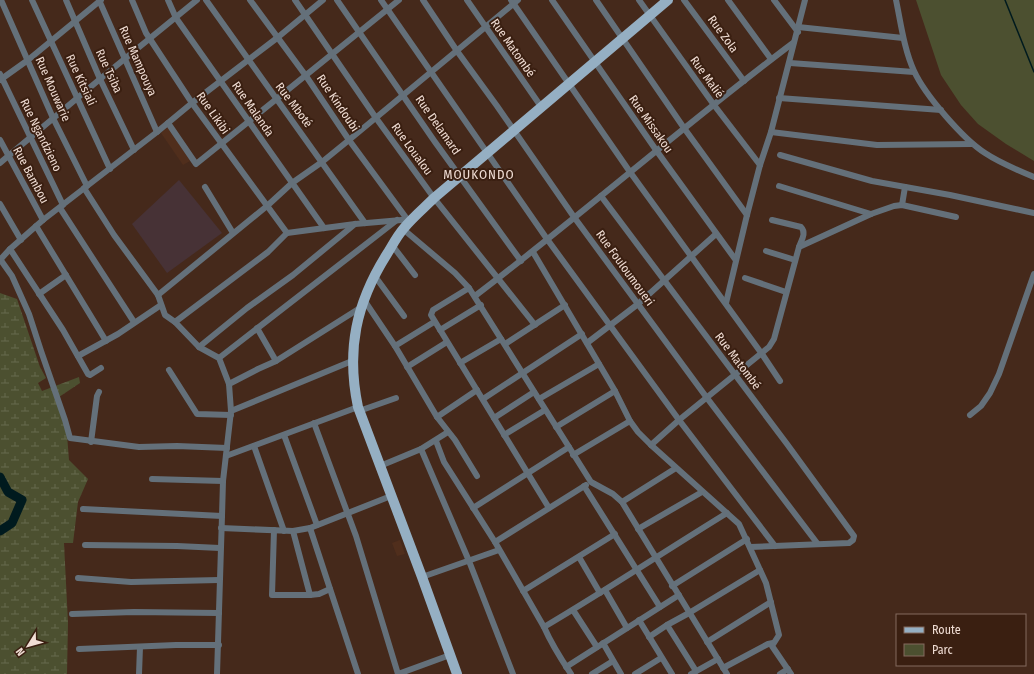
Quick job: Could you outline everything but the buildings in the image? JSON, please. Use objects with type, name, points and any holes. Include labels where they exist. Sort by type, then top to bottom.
[{"type":"main road","points":[[457,674],[358,409],[352,361],[355,333],[362,304],[374,275],[410,219],[668,0]]},
{"type":"street","name":"Rue Mouwarie","points":[[1,0],[85,187],[114,235],[158,295],[161,305]]},
{"type":"street","name":"Rue Kitsiali","points":[[32,0],[110,169]]},
{"type":"street","name":"Rue Tsiba","points":[[66,0],[100,79],[134,150]]},
{"type":"street","points":[[1,78],[28,60],[100,0]]},
{"type":"street","name":"Rue Mampouya","points":[[100,0],[157,132]]},
{"type":"street","name":"Rue Likibi","points":[[132,0],[150,39],[192,103],[287,233]]},
{"type":"street","name":"Rue Malanda","points":[[168,0],[176,18],[324,228]]},
{"type":"street","points":[[0,163],[196,0]]},
{"type":"street","name":"Rue Mboté","points":[[206,0],[365,223]]},
{"type":"street","name":"Rue Kindoubi","points":[[250,0],[306,76],[349,140],[410,219]]},
{"type":"street","name":"Rue Loualou","points":[[295,0],[376,118],[434,198],[535,325]]},
{"type":"street","points":[[227,448],[177,446],[139,447],[91,442],[72,439],[69,437],[65,420],[43,358],[30,314],[12,276],[0,260],[10,249],[43,220],[277,38],[323,0]]},
{"type":"street","name":"Rue Delamard","points":[[337,0],[435,142],[521,261]]},
{"type":"street","points":[[381,0],[387,11],[547,240],[678,420],[775,546]]},
{"type":"street","points":[[168,123],[196,164],[399,0]]},
{"type":"street","name":"Rue Fouloumoueri","points":[[423,0],[574,218],[817,544]]},
{"type":"street","name":"Rue Matombé","points":[[467,0],[542,108]]},
{"type":"street","name":"Rue Missakou","points":[[552,0],[656,150],[735,259]]},
{"type":"street","points":[[596,0],[684,128],[747,215]]},
{"type":"street","name":"Rue Malié","points":[[639,0],[714,105],[760,165]]},
{"type":"street","name":"Rue Zola","points":[[684,0],[744,81]]},
{"type":"street","points":[[728,0],[771,59]]},
{"type":"street","points":[[774,0],[798,30],[903,38]]},
{"type":"street","points":[[726,303],[735,259],[760,165],[771,132],[779,98],[790,63],[793,43],[798,30],[805,0]]},
{"type":"street","points":[[893,0],[896,0],[903,38],[914,72],[926,91],[941,110],[972,144],[999,162],[1034,177]]},
{"type":"street","points":[[158,295],[267,206],[292,183],[322,162],[430,72],[486,28],[514,1],[568,85],[726,303],[780,381]]},
{"type":"street","points":[[475,296],[533,252],[656,150],[793,43]]},
{"type":"street","points":[[790,63],[914,72]]},
{"type":"street","name":"Rue Ngandzieno","points":[[1,78],[62,206],[134,322]]},
{"type":"street","points":[[779,98],[941,110]]},
{"type":"street","points":[[771,132],[877,145],[972,144]]},
{"type":"street","name":"Rue Bambou","points":[[0,140],[43,220]]},
{"type":"street","points":[[780,155],[872,181],[950,195],[1034,213]]},
{"type":"street","points":[[779,186],[872,214]]},
{"type":"street","points":[[205,187],[233,233]]},
{"type":"street","points":[[902,206],[905,187]]},
{"type":"street","name":"Rue Matombé","points":[[601,196],[854,536],[853,540],[849,543],[817,544]]},
{"type":"street","points":[[0,204],[21,240]]},
{"type":"street","points":[[799,247],[872,214],[894,206],[902,206],[956,217]]},
{"type":"street","points":[[175,322],[268,252],[287,233],[355,224],[410,219]]},
{"type":"street","points":[[219,358],[319,282],[396,220]]},
{"type":"street","points":[[650,445],[678,420],[762,354],[772,343],[804,231],[801,227],[772,220]]},
{"type":"street","points":[[199,347],[247,308],[293,275],[355,224]]},
{"type":"street","points":[[36,226],[106,341]]},
{"type":"street","points":[[403,229],[455,273],[475,296],[591,482],[613,494],[622,502],[725,671],[773,642],[779,635],[766,583],[747,539],[739,524],[650,445],[638,432],[630,421],[615,391],[533,252]]},
{"type":"street","points":[[587,343],[638,304],[716,234]]},
{"type":"street","points":[[392,245],[415,275]]},
{"type":"street","points":[[10,249],[40,294],[89,375],[101,368]]},
{"type":"street","points":[[766,251],[796,260]]},
{"type":"street","points":[[970,415],[981,406],[990,393],[999,374],[1034,274]]},
{"type":"street","points":[[40,294],[66,275]]},
{"type":"street","points":[[374,275],[404,316]]},
{"type":"street","points":[[746,278],[786,292]]},
{"type":"street","points":[[469,288],[433,310],[431,315],[549,508]]},
{"type":"street","points":[[228,384],[276,361],[362,304],[395,346],[437,417],[455,440],[477,476]]},
{"type":"street","points":[[78,356],[106,341],[161,305],[165,315],[175,322],[199,347],[219,358],[228,384],[231,413],[226,456],[221,528],[219,645],[217,674]]},
{"type":"street","points":[[440,330],[481,305]]},
{"type":"street","points":[[460,363],[535,325],[565,305]]},
{"type":"street","points":[[395,346],[434,322]]},
{"type":"street","points":[[257,328],[276,361]]},
{"type":"street","points":[[483,399],[582,334]]},
{"type":"street","points":[[407,367],[447,342]]},
{"type":"street","points":[[170,370],[197,414],[231,413],[352,361]]},
{"type":"street","points":[[539,399],[599,364]]},
{"type":"street","points":[[437,417],[478,390]]},
{"type":"street","points":[[556,427],[615,391]]},
{"type":"street","points":[[91,442],[97,396],[99,392]]},
{"type":"street","points":[[494,418],[534,392]]},
{"type":"street","points":[[226,456],[314,423],[396,398]]},
{"type":"street","points":[[504,435],[545,410]]},
{"type":"street","points":[[573,455],[630,421]]},
{"type":"street","points":[[314,423],[349,514],[398,674],[408,673],[450,655]]},
{"type":"street","points":[[380,466],[421,449],[436,441],[448,432]]},
{"type":"street","points":[[284,435],[317,525]]},
{"type":"street","points":[[436,441],[444,462],[495,542],[544,627],[548,638],[554,645],[571,674]]},
{"type":"street","points":[[254,446],[284,531]]},
{"type":"street","points":[[474,508],[569,447]]},
{"type":"street","points":[[421,449],[469,561],[513,674]]},
{"type":"street","points":[[622,502],[676,468]]},
{"type":"street","points":[[152,479],[224,481]]},
{"type":"street","points":[[495,542],[591,482]]},
{"type":"street","points":[[584,486],[660,607]]},
{"type":"street","points":[[638,530],[702,492]]},
{"type":"street","points":[[221,528],[293,531],[310,528],[349,514],[391,496]]},
{"type":"street","points":[[83,509],[222,516]]},
{"type":"street","points":[[544,627],[726,514]]},
{"type":"street","points":[[310,528],[358,674]]},
{"type":"street","points":[[274,530],[272,595],[310,595],[319,594],[330,589]]},
{"type":"street","points":[[293,531],[310,595]]},
{"type":"street","points":[[523,591],[615,534]]},
{"type":"street","points":[[672,586],[747,539]]},
{"type":"street","points":[[750,547],[817,544]]},
{"type":"street","points":[[86,545],[220,548]]},
{"type":"street","points":[[422,577],[499,550]]},
{"type":"street","points":[[579,556],[626,628]]},
{"type":"street","points":[[649,637],[760,570]]},
{"type":"street","points":[[78,578],[131,582],[219,580]]},
{"type":"street","points":[[566,667],[679,595]]},
{"type":"street","points":[[708,642],[771,602]]},
{"type":"street","points":[[573,610],[597,647]]},
{"type":"street","points":[[72,614],[134,612],[219,613]]},
{"type":"street","points":[[639,620],[672,674]]},
{"type":"street","points":[[667,625],[694,672],[718,659]]},
{"type":"street","points":[[773,642],[773,649],[789,672],[780,674]]},
{"type":"street","points":[[603,643],[621,674]]},
{"type":"street","points":[[79,649],[140,646],[219,645]]},
{"type":"street","points":[[139,674],[140,646]]},
{"type":"street","points":[[635,674],[662,658]]},
{"type":"street","points":[[592,674],[614,661]]},
{"type":"shaded area","points":[[169,126],[190,161],[183,165],[161,133]]},
{"type":"shaded area","points":[[179,180],[222,233],[167,273],[132,224]]},
{"type":"shaded area","points":[[400,540],[405,554],[397,556],[392,543]]},
{"type":"green space","points":[[916,0],[1034,0],[1034,161],[1006,144],[978,124],[961,105],[941,75]]},
{"type":"green space","points":[[0,293],[17,299],[40,367],[46,378],[38,383],[42,391],[79,377],[80,383],[56,399],[66,422],[69,460],[88,479],[78,502],[73,543],[64,543],[68,623],[67,674],[0,674]]},
{"type":"waterway","points":[[1005,0],[1034,72]]},
{"type":"waterway","points":[[0,477],[8,492],[22,500],[12,523],[0,531]]},
{"type":"district","name":"MOUKONDO","points":[[479,174]]}]
